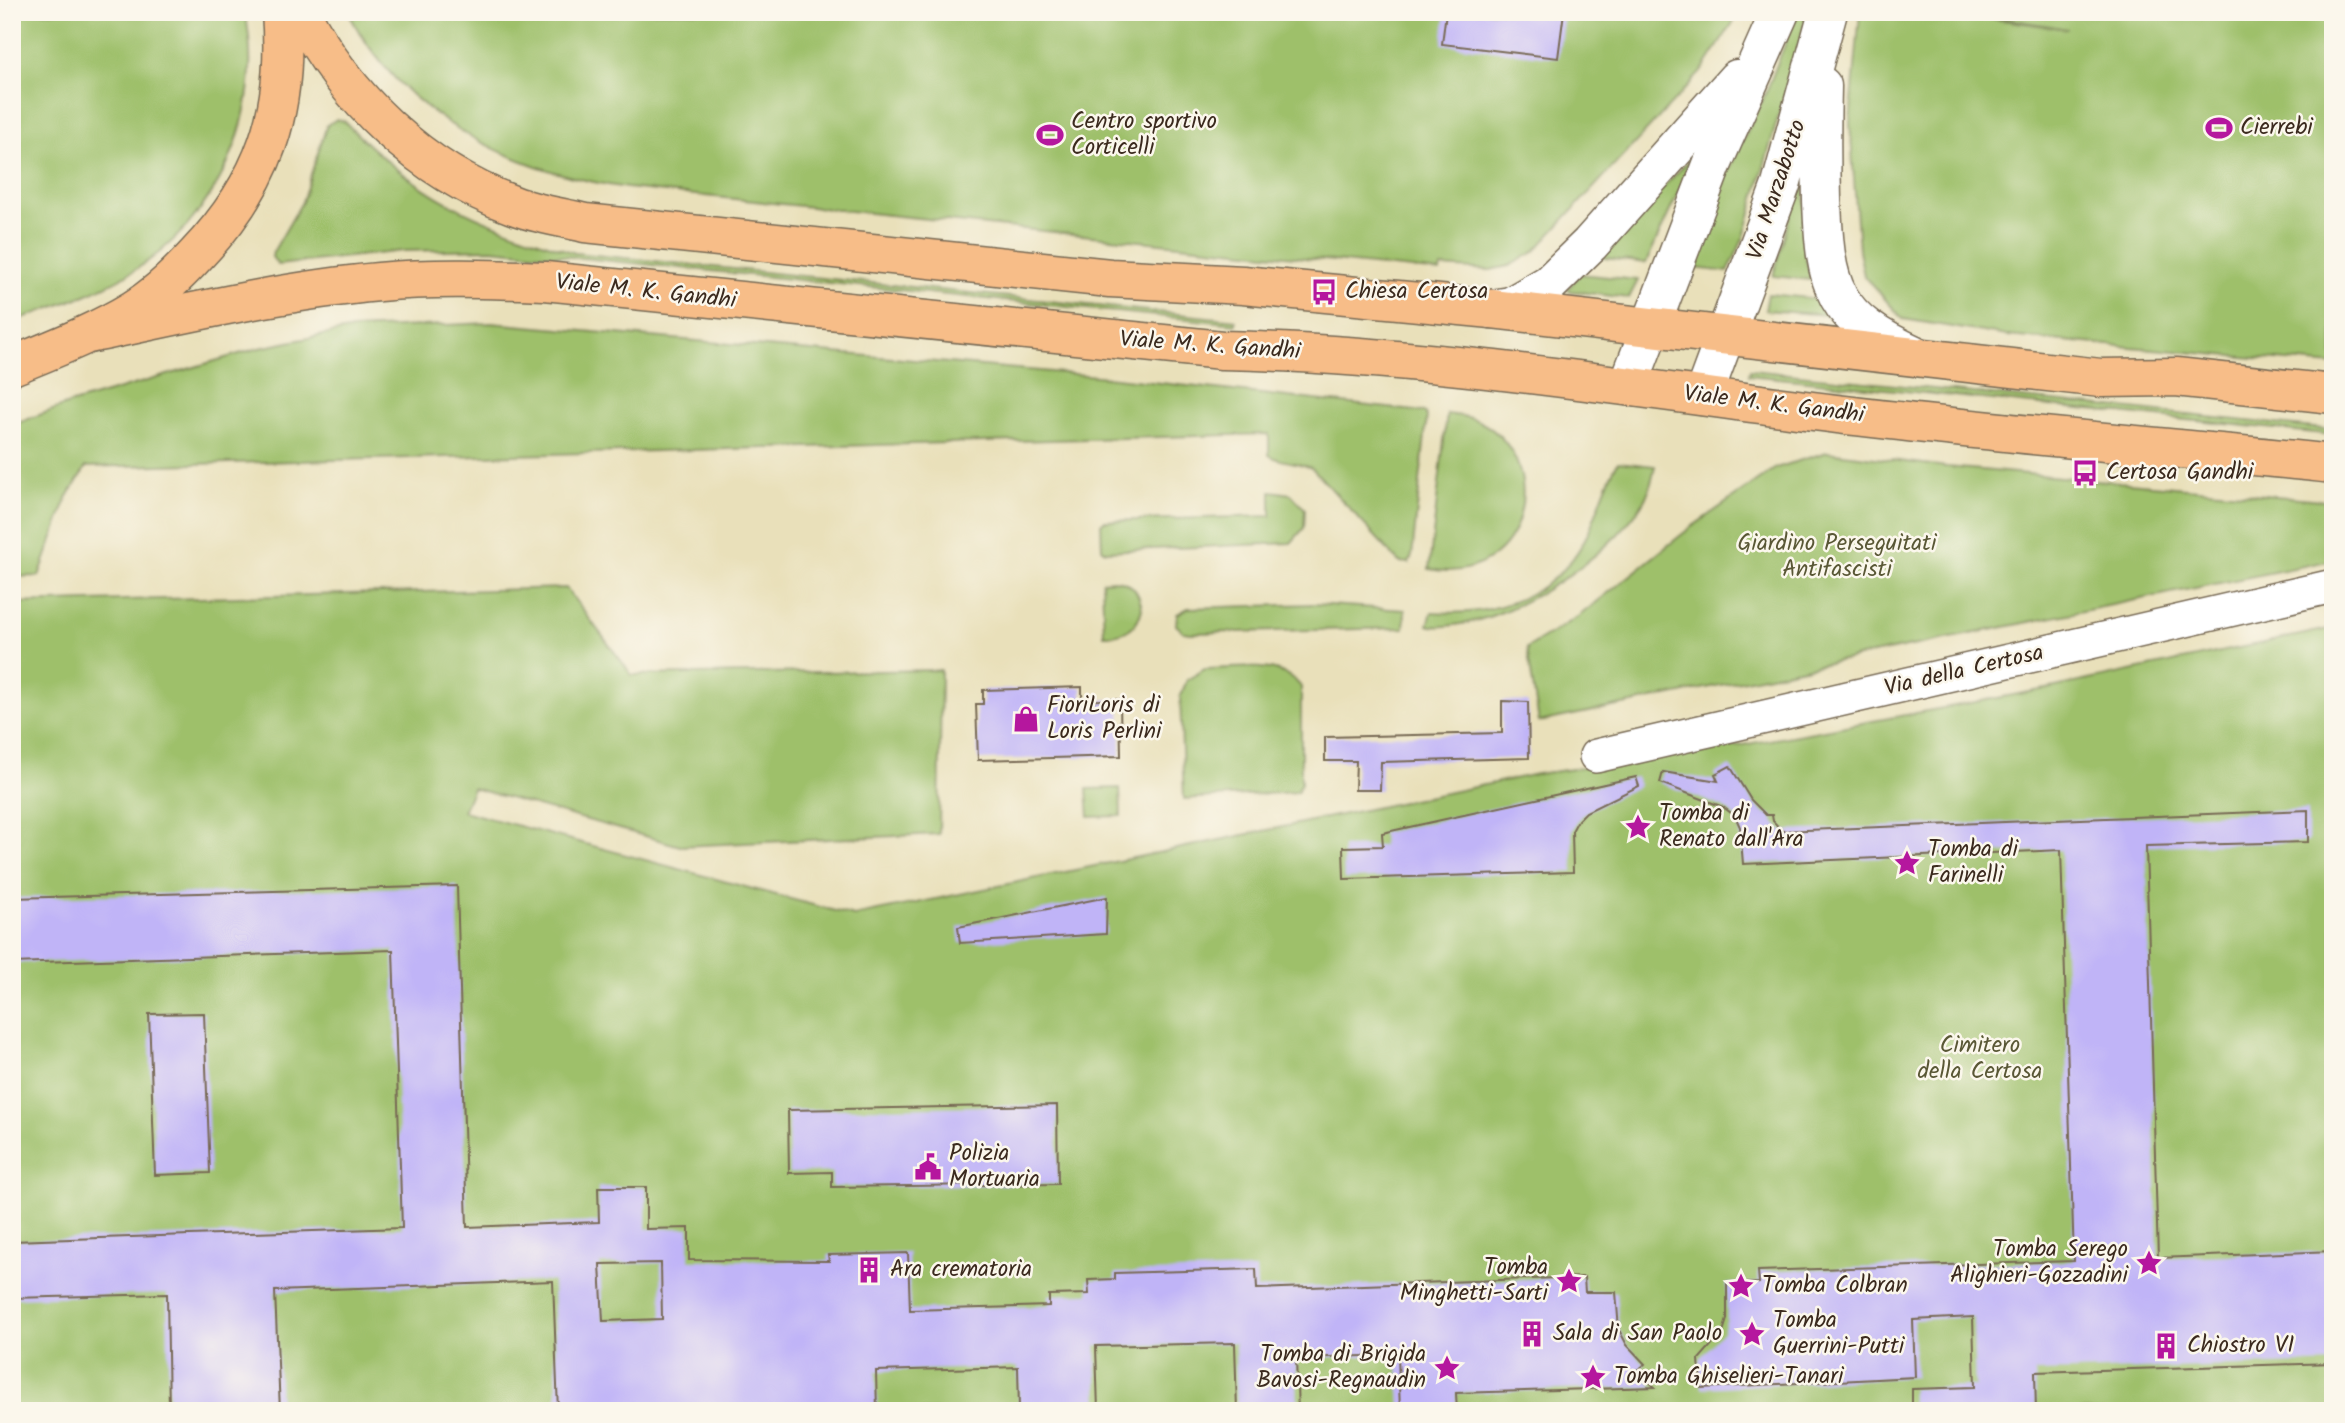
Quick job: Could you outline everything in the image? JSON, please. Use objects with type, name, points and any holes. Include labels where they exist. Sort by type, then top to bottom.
[{"type":"main road","points":[[12,366],[89,334],[135,309],[183,270],[225,224],[252,182],[273,133],[283,60],[281,12]]},
{"type":"main road","name":"Viale M. K. Gandhi","points":[[301,12],[319,47],[342,78],[395,134],[452,175],[513,205],[536,211],[638,230],[1110,278],[1242,285],[1492,309],[1645,338],[1818,411],[2333,464]]},
{"type":"main road","name":"Viale M. K. Gandhi","points":[[89,334],[323,289],[380,282],[489,279],[545,281],[1222,350],[1296,351],[1628,386],[1714,366],[1921,358],[2101,378],[2176,377],[2333,394]]},
{"type":"street","points":[[1628,386],[1707,177],[1780,12]]},
{"type":"street","points":[[1826,23],[1823,238],[1831,282],[1843,305],[1864,327],[1883,341],[1921,358]]},
{"type":"street","name":"Via Marzabotto","points":[[1714,366],[1781,185],[1826,23]]},
{"type":"street","points":[[1492,309],[1511,306],[1530,296],[1549,284],[1569,265],[1762,51]]},
{"type":"street","name":"Via della Certosa","points":[[1596,756],[2333,586]]},
{"type":"green space","points":[[12,12],[245,12],[250,50],[249,88],[241,125],[229,160],[211,194],[188,224],[161,251],[116,281],[12,322]]},
{"type":"green space","name":"Centro sportivo Corticelli","points":[[348,12],[1740,12],[1701,72],[1534,252],[1509,266],[1490,270],[1441,267],[1440,272],[627,188],[585,180],[504,153],[466,134],[431,110],[399,82],[371,50]]},
{"type":"green space","points":[[1798,12],[1808,12],[1744,237],[1728,272],[1693,268],[1727,174],[1764,97]]},
{"type":"green space","points":[[1860,12],[1941,12],[2068,29],[1966,12],[2333,12],[2333,365],[2007,336],[1903,319],[1864,276],[1859,250],[1850,123]]},
{"type":"green space","points":[[337,119],[344,121],[398,170],[450,204],[507,229],[575,253],[1236,320],[1236,324],[492,249],[403,251],[278,265],[272,257],[273,252],[302,202],[327,125]]},
{"type":"green space","points":[[1697,152],[1646,263],[1596,257]]},
{"type":"green space","points":[[1802,181],[1805,186],[1805,255],[1811,280],[1773,276]]},
{"type":"green space","points":[[1580,274],[1638,280],[1629,298],[1570,291],[1568,289]]},
{"type":"green space","points":[[1768,294],[1819,299],[1828,315],[1765,310]]},
{"type":"green space","points":[[491,323],[1097,376],[1424,412],[1427,416],[1412,556],[1409,563],[1399,562],[1313,469],[1269,455],[1269,434],[86,467],[67,498],[39,576],[12,577],[12,425],[69,404],[259,348],[353,329]]},
{"type":"green space","points":[[1750,370],[2333,430],[2333,435],[1749,375]]},
{"type":"green space","points":[[1447,414],[1474,419],[1500,436],[1516,460],[1522,487],[1520,514],[1509,539],[1490,558],[1463,569],[1429,569]]},
{"type":"green space","name":"Giardino Perseguitati Antifascisti","points":[[1827,452],[1947,467],[2333,501],[2333,560],[1539,722],[1527,648],[1579,616],[1690,528],[1776,468]]},
{"type":"green space","points":[[1618,462],[1655,466],[1641,506],[1626,526],[1606,545],[1558,582],[1504,611],[1454,625],[1428,625],[1432,612],[1455,613],[1499,606],[1539,589],[1556,576],[1584,541]]},
{"type":"green space","points":[[1271,491],[1291,494],[1305,509],[1304,528],[1291,543],[1102,549],[1101,524],[1104,521],[1271,516]]},
{"type":"green space","points":[[1114,580],[1134,588],[1142,609],[1137,622],[1129,630],[1104,635],[1102,581]]},
{"type":"green space","name":"Cimitero della Certosa","points":[[566,588],[632,675],[941,670],[939,834],[680,846],[473,788],[463,811],[854,916],[1537,774],[1726,748],[2046,689],[2333,628],[2333,1411],[12,1411],[12,603]]},
{"type":"green space","points":[[1313,604],[1405,610],[1404,628],[1191,633],[1184,632],[1176,625],[1177,614],[1188,608]]},
{"type":"green space","points":[[1205,669],[1270,669],[1282,672],[1301,687],[1301,783],[1297,792],[1184,799],[1180,697],[1187,680]]},
{"type":"green space","points":[[1120,788],[1121,816],[1089,817],[1087,789]]},
{"type":"building","points":[[1446,12],[1564,12],[1558,58],[1442,44]]},
{"type":"building","points":[[1082,687],[1082,701],[1120,699],[1121,756],[978,760],[976,704],[983,704],[983,690]]},
{"type":"building","points":[[1502,701],[1528,702],[1529,758],[1381,762],[1380,790],[1355,790],[1356,761],[1325,761],[1325,737],[1502,733]]},
{"type":"building","points":[[1730,766],[1751,800],[1766,815],[1772,815],[1773,821],[1782,831],[2308,810],[2308,842],[2146,846],[2158,1258],[2333,1251],[2333,1363],[2035,1372],[2036,1411],[1912,1411],[1912,1389],[1975,1387],[1973,1317],[1913,1320],[1915,1377],[1701,1388],[1699,1359],[1723,1332],[1727,1319],[1727,1284],[1759,1283],[1758,1271],[2074,1261],[2061,850],[1743,864],[1740,827],[1735,816],[1723,807],[1660,783],[1663,772],[1718,781],[1715,774]]},
{"type":"building","points":[[1636,777],[1639,786],[1586,812],[1578,820],[1572,831],[1573,872],[1344,879],[1343,847],[1383,846],[1382,833]]},
{"type":"building","points":[[457,886],[467,1227],[599,1222],[598,1187],[646,1187],[646,1229],[689,1228],[689,1260],[829,1261],[828,1255],[908,1253],[910,1310],[1049,1306],[1049,1295],[1089,1294],[1088,1280],[1115,1279],[1115,1273],[1256,1269],[1257,1289],[1584,1277],[1585,1292],[1616,1292],[1619,1330],[1627,1345],[1645,1364],[1637,1371],[1655,1387],[1456,1393],[1457,1411],[1400,1411],[1398,1355],[1296,1358],[1298,1411],[1237,1411],[1235,1343],[1096,1346],[1098,1411],[1019,1411],[1018,1367],[876,1371],[877,1411],[558,1411],[553,1281],[275,1291],[280,1411],[169,1411],[167,1294],[12,1298],[12,1241],[402,1228],[393,950],[12,963],[12,898]],"holes":[[[661,1263],[662,1319],[603,1321],[600,1264]]]},
{"type":"building","points":[[1107,897],[1106,934],[960,943],[958,927]]},
{"type":"building","points":[[204,1013],[210,1173],[155,1175],[149,1014]]},
{"type":"building","points":[[1057,1105],[1058,1184],[832,1187],[832,1172],[789,1173],[788,1110]]},
{"type":"place","name":"Cierrebi","points":[[2219,128]]},
{"type":"place","name":"Centro sportivo Corticelli","points":[[1050,135]]},
{"type":"place","name":"Chiesa Certosa","points":[[1324,292]]},
{"type":"place","name":"Certosa Gandhi","points":[[2085,473]]},
{"type":"place","name":"FioriLoris di Loris Perlini","points":[[1026,719]]},
{"type":"place","name":"Tomba di Renato dall'Ara","points":[[1638,827]]},
{"type":"place","name":"Tomba di Farinelli","points":[[1907,863]]},
{"type":"place","name":"Polizia Mortuaria","points":[[928,1167]]},
{"type":"place","name":"Tomba Serego Alighieri-Gozzadini","points":[[2149,1263]]},
{"type":"place","name":"Ara crematoria","points":[[869,1270]]},
{"type":"place","name":"Tomba Minghetti-Sarti","points":[[1569,1281]]},
{"type":"place","name":"Tomba Colbran","points":[[1741,1286]]},
{"type":"place","name":"Sala di San Paolo","points":[[1532,1334]]},
{"type":"place","name":"Tomba Guerrini-Putti","points":[[1752,1334]]},
{"type":"place","name":"Chiostro VI","points":[[2166,1346]]},
{"type":"place","name":"Tomba di Brigida Bavosi-Regnaudin","points":[[1447,1368]]},
{"type":"place","name":"Tomba Ghiselieri-Tanari","points":[[1593,1377]]}]
